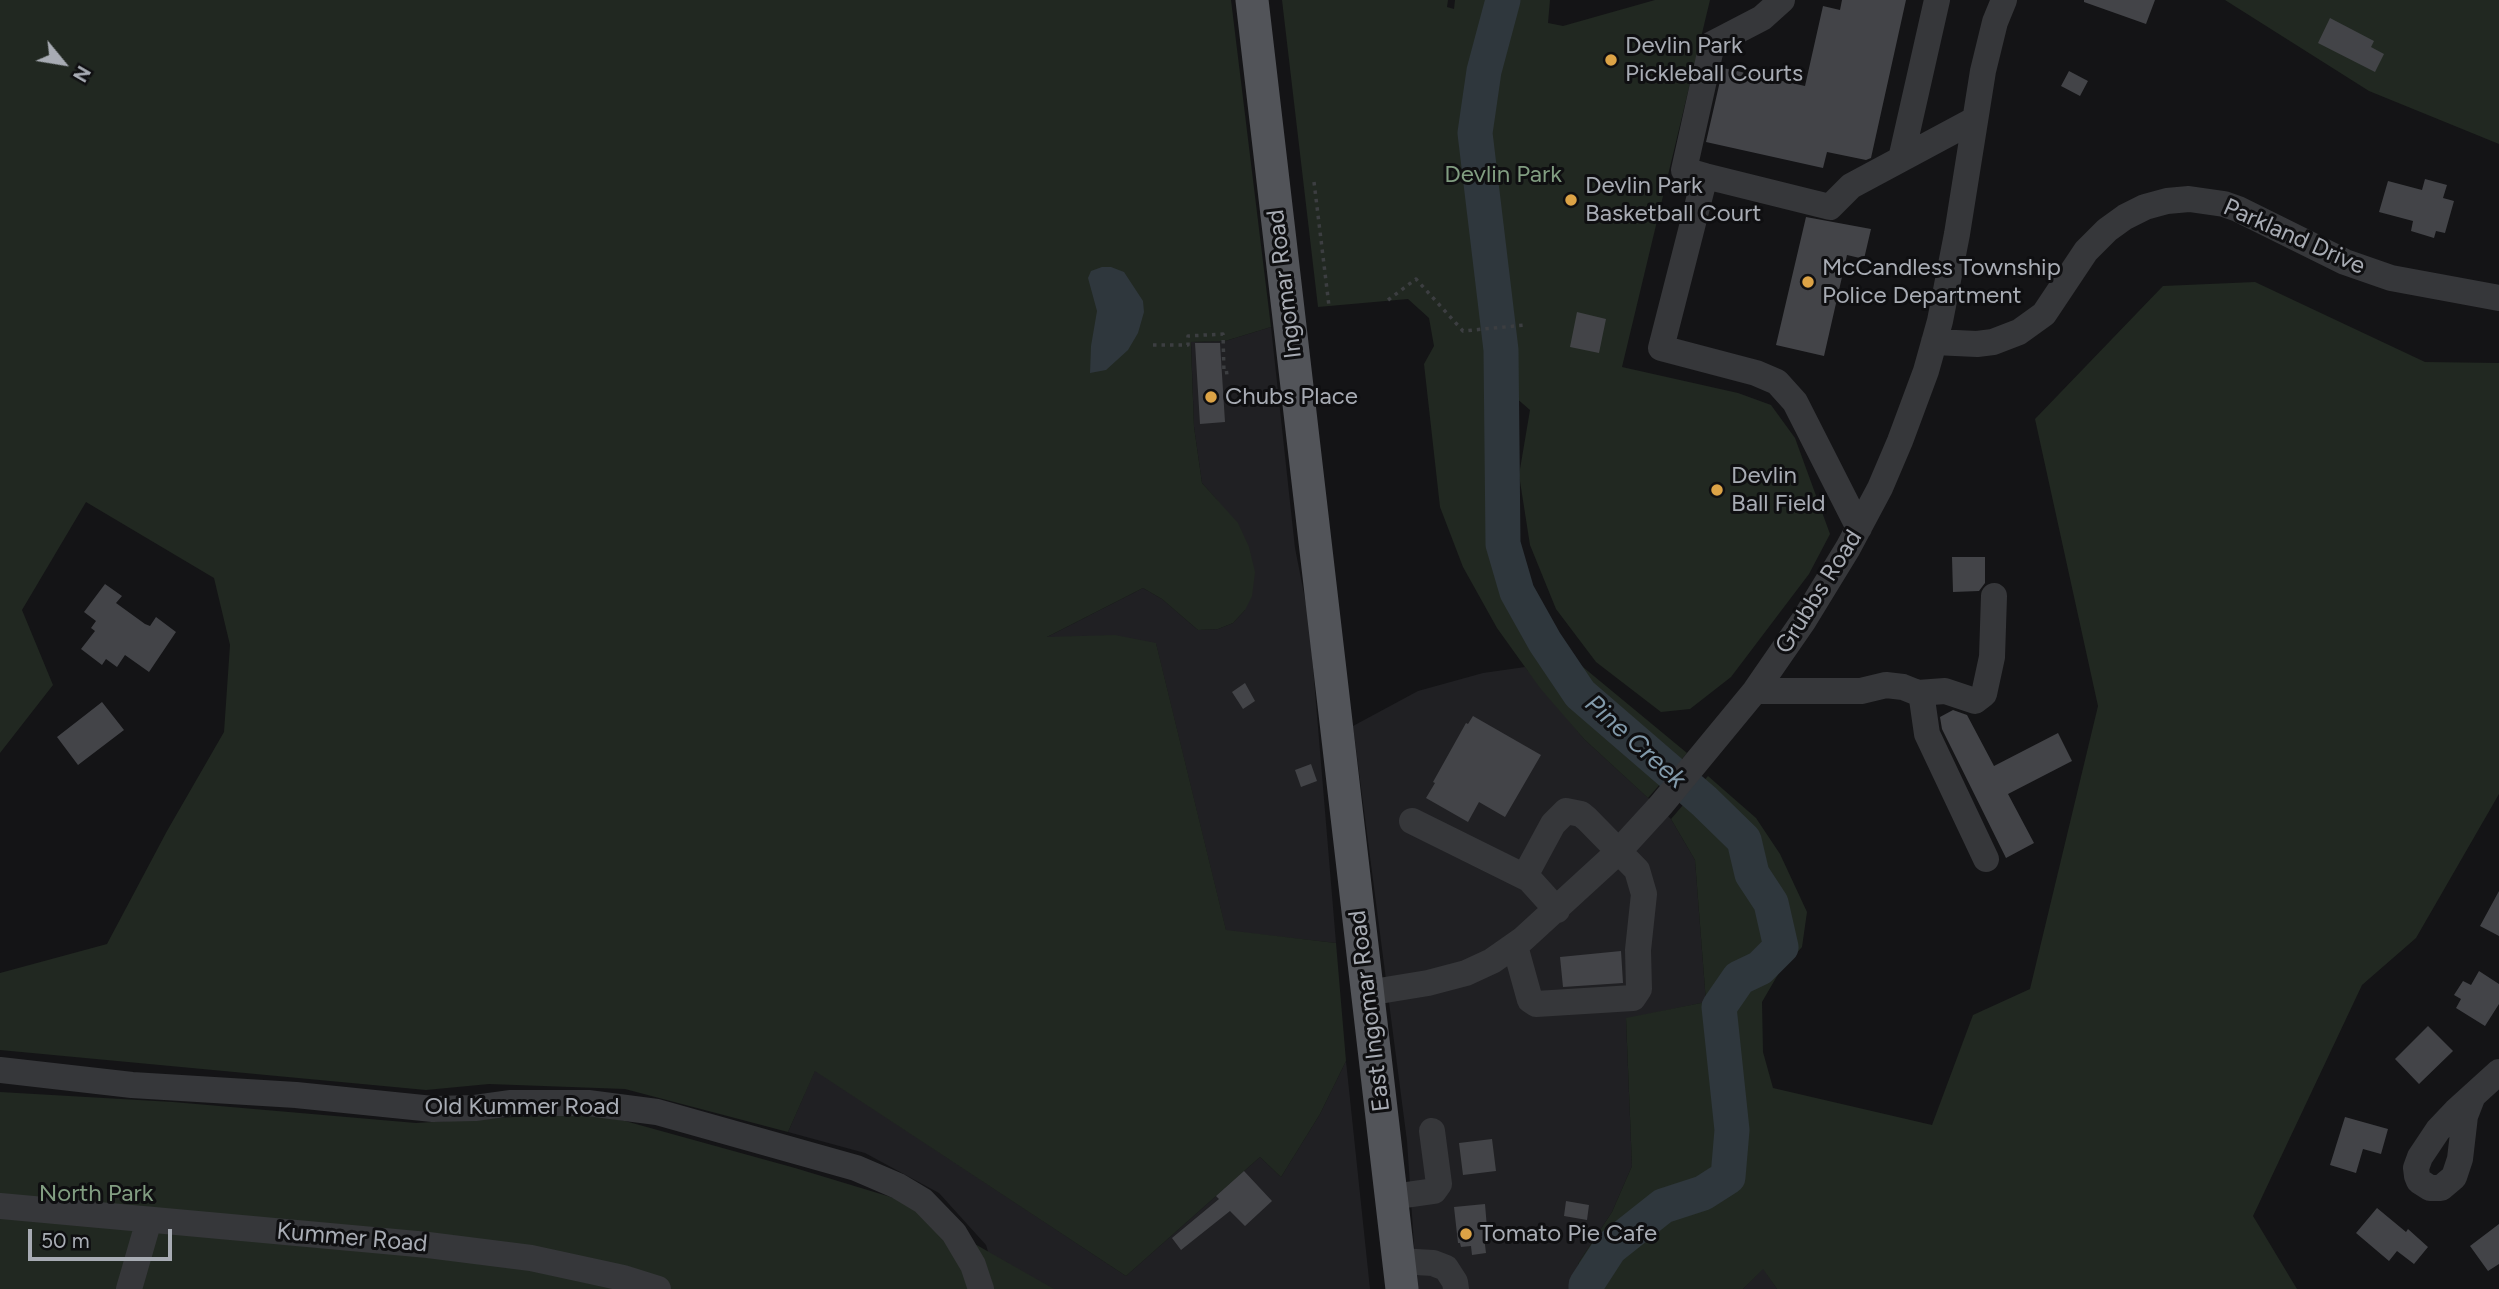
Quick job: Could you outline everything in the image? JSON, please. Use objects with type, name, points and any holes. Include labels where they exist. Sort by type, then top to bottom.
[{"type":"main road","name":"Ingomar Road","points":[[1252,0],[1338,734]]},
{"type":"main road","name":"East Ingomar Road","points":[[1338,734],[1401,1275]]},
{"type":"street","points":[[1782,0],[1762,18],[1712,44],[1684,170],[1830,207],[1851,186],[1974,120]]},
{"type":"street","points":[[1901,159],[1937,0]]},
{"type":"street","name":"Grubbs Road","points":[[1367,993],[1466,973],[1515,946],[1618,852],[1661,805],[1755,691],[1804,620],[1859,528],[1915,405],[1934,342],[1957,234],[1974,120],[1990,43],[2004,0]]},
{"type":"street","points":[[1705,176],[1661,348],[1756,373],[1777,382],[1795,402],[1859,528]]},
{"type":"street","name":"Parkland Drive","points":[[1934,342],[1977,344],[1993,342],[2019,332],[2044,314],[2086,251],[2106,230],[2145,207],[2189,199],[2231,206],[2338,259],[2391,278],[2499,298]]},
{"type":"street","points":[[1755,691],[1861,691],[1886,685],[1903,687],[1918,693],[1945,691],[1975,701],[1984,694],[1993,657],[1994,596]]},
{"type":"street","points":[[1918,693],[1922,699],[1927,734],[1986,859]]},
{"type":"street","points":[[1515,946],[1530,1000],[1536,1004],[1633,998],[1639,989],[1638,950],[1644,894],[1637,870],[1581,814],[1566,811],[1553,824],[1528,868],[1529,879]]},
{"type":"street","points":[[1412,821],[1529,879],[1557,909]]},
{"type":"street","name":"Old Kummer Road","points":[[0,1070],[132,1085],[296,1095],[433,1109],[475,1108],[510,1103],[588,1103],[657,1112],[856,1168],[898,1186],[923,1201],[954,1233],[964,1247],[982,1289]]},
{"type":"street","points":[[2472,1098],[2499,1072]]},
{"type":"street","points":[[1392,1196],[1434,1191],[1439,1184],[1432,1131]]},
{"type":"street","name":"Kummer Road","points":[[0,1206],[428,1245],[531,1258],[623,1278],[658,1289]]},
{"type":"street","points":[[129,1289],[149,1220]]},
{"type":"street","points":[[1401,1275],[1433,1263],[1446,1268],[1455,1282],[1456,1289]]},
{"type":"path","points":[[1314,182],[1329,306]]},
{"type":"path","points":[[1388,300],[1416,279],[1463,331],[1525,325]]},
{"type":"path","points":[[1153,345],[1188,345],[1188,336],[1223,334],[1224,373],[1232,372]]},
{"type":"shaded area","points":[[1102,267],[1124,272],[1143,301],[1144,312],[1138,333],[1128,350],[1106,370],[1090,373],[1097,311],[1088,278],[1091,271]]},
{"type":"shaded area","points":[[1271,327],[1295,548],[1309,619],[1336,943],[1226,931],[1156,644],[1045,638],[1143,588],[1162,599],[1198,630],[1218,629],[1233,623],[1245,610],[1217,500],[1202,483],[1194,427],[1191,342],[1225,341]]},
{"type":"shaded area","points":[[1525,667],[1584,739],[1671,819],[1695,860],[1706,1002],[1626,1019],[1632,1166],[1612,1212],[1579,1262],[1572,1289],[1417,1289],[1407,1141],[1353,726],[1418,691],[1483,673]]},
{"type":"shaded area","points":[[1346,1061],[1370,1289],[999,1289],[986,1245],[939,1193],[865,1153],[788,1132],[815,1070],[1126,1276],[1260,1157],[1281,1177],[1320,1114]]},
{"type":"shaded area","points":[[1763,1268],[1777,1289],[1743,1289]]},
{"type":"green space","points":[[0,0],[1231,0],[1271,327],[1225,341],[1191,342],[1191,346],[1194,427],[1202,483],[1238,523],[1249,547],[1255,572],[1252,596],[1245,610],[1233,623],[1218,629],[1198,630],[1162,599],[1143,588],[1047,637],[1115,635],[1156,643],[1226,930],[1336,943],[1346,1061],[1320,1114],[1281,1177],[1260,1157],[1126,1276],[815,1071],[788,1132],[625,1089],[489,1084],[426,1090],[0,1050],[0,973],[107,944],[224,732],[230,645],[214,578],[86,502],[22,610],[53,685],[0,753]]},
{"type":"green space","name":"Devlin Park","points":[[1282,0],[1448,0],[1447,7],[1454,9],[1455,0],[1550,0],[1548,23],[1563,26],[1655,0],[1710,0],[1622,367],[1738,393],[1771,405],[1795,438],[1830,534],[1809,574],[1731,677],[1690,709],[1661,712],[1596,662],[1556,609],[1530,545],[1519,475],[1530,410],[1515,397],[1500,504],[1516,586],[1560,648],[1687,753],[1648,798],[1584,739],[1540,688],[1497,628],[1463,567],[1440,507],[1424,364],[1434,346],[1429,318],[1408,299],[1318,307]]},
{"type":"green space","points":[[2225,0],[2499,0],[2499,144],[2369,91]]},
{"type":"green space","points":[[2255,282],[2425,362],[2499,363],[2499,794],[2416,938],[2362,985],[2253,1216],[2297,1289],[1777,1289],[1763,1269],[1743,1289],[1572,1289],[1579,1262],[1612,1212],[1632,1166],[1626,1018],[1706,1002],[1695,860],[1671,819],[1708,776],[1756,818],[1780,854],[1807,912],[1802,947],[1780,971],[1762,1002],[1763,1052],[1773,1088],[1932,1125],[1973,1015],[2030,989],[2098,706],[2035,419],[2163,286]]},
{"type":"green space","name":"North Park","points":[[0,1092],[173,1102],[416,1123],[580,1113],[625,1121],[894,1198],[1054,1289],[0,1289]]},
{"type":"building","points":[[1842,0],[1906,0],[1871,158],[1866,160],[1827,152],[1823,168],[1706,142],[1723,68],[1805,86],[1823,6],[1840,10]]},
{"type":"building","points":[[2084,0],[2155,0],[2146,24]]},
{"type":"building","points":[[2330,18],[2374,41],[2371,47],[2384,54],[2375,72],[2318,43]]},
{"type":"building","points":[[2069,71],[2088,81],[2080,96],[2061,86]]},
{"type":"building","points":[[2425,179],[2447,185],[2443,198],[2454,201],[2445,233],[2436,231],[2434,238],[2411,231],[2413,221],[2379,212],[2388,181],[2422,190]]},
{"type":"building","points":[[1806,217],[1871,229],[1864,259],[1847,255],[1824,356],[1776,345]]},
{"type":"building","points":[[1577,312],[1606,319],[1599,353],[1570,347]]},
{"type":"building","name":"Chubs Place","points":[[1195,343],[1220,343],[1225,422],[1200,424]]},
{"type":"building","points":[[1952,557],[1985,557],[1985,583],[1979,591],[1953,592]]},
{"type":"building","points":[[105,584],[122,596],[116,603],[145,624],[150,626],[156,617],[176,632],[149,672],[125,655],[117,667],[106,659],[102,665],[81,649],[95,631],[91,628],[96,621],[84,612]]},
{"type":"building","points":[[1245,683],[1255,701],[1243,709],[1232,692]]},
{"type":"building","points":[[102,702],[124,730],[78,765],[57,737]]},
{"type":"building","points":[[1953,710],[1967,715],[1994,766],[2058,733],[2072,761],[2008,794],[2034,843],[2006,858],[1942,729],[1940,717]]},
{"type":"building","points":[[1473,716],[1541,755],[1505,817],[1479,802],[1468,822],[1426,798],[1466,723],[1468,724]]},
{"type":"building","points":[[1311,764],[1317,781],[1301,787],[1295,770]]},
{"type":"building","points":[[2499,891],[2499,936],[2480,926]]},
{"type":"building","points":[[1621,951],[1623,983],[1563,987],[1560,957]]},
{"type":"building","points":[[2479,971],[2499,984],[2499,1004],[2485,1026],[2456,1008],[2461,999],[2454,995],[2463,981],[2471,985]]},
{"type":"building","points":[[2428,1026],[2453,1051],[2419,1084],[2395,1059]]},
{"type":"building","points":[[2345,1117],[2388,1129],[2381,1154],[2363,1149],[2356,1173],[2330,1165]]},
{"type":"building","points":[[1492,1139],[1496,1171],[1463,1175],[1459,1143]]},
{"type":"building","points":[[1244,1171],[1272,1201],[1245,1226],[1230,1211],[1181,1250],[1172,1238],[1219,1199],[1216,1196]]},
{"type":"building","points":[[1566,1201],[1589,1205],[1587,1220],[1564,1216]]},
{"type":"building","name":"Tomato Pie Cafe","points":[[1485,1204],[1487,1228],[1483,1229],[1486,1253],[1472,1255],[1471,1246],[1461,1247],[1458,1243],[1454,1207]]},
{"type":"building","points":[[2377,1208],[2406,1232],[2408,1229],[2428,1247],[2414,1264],[2397,1251],[2389,1261],[2356,1233]]},
{"type":"building","points":[[2499,1224],[2499,1264],[2488,1271],[2470,1246]]},
{"type":"waterway","name":"Pine Creek","points":[[1503,0],[1484,71],[1475,133],[1501,350],[1503,544],[1517,592],[1545,642],[1580,694],[1704,801],[1744,840],[1752,874],[1771,903],[1781,947],[1760,968],[1739,978],[1719,1007],[1732,1130],[1728,1177],[1703,1193],[1663,1206],[1610,1248],[1586,1289]]},
{"type":"place","name":"Devlin Park Pickleball Courts","points":[[1611,60]]},
{"type":"place","name":"Devlin Park Basketball Court","points":[[1571,200]]},
{"type":"place","name":"McCandless Township Police Department","points":[[1808,282]]},
{"type":"place","name":"Chubs Place","points":[[1211,397]]},
{"type":"place","name":"Devlin Ball Field","points":[[1717,490]]},
{"type":"place","name":"Tomato Pie Cafe","points":[[1466,1234]]}]
